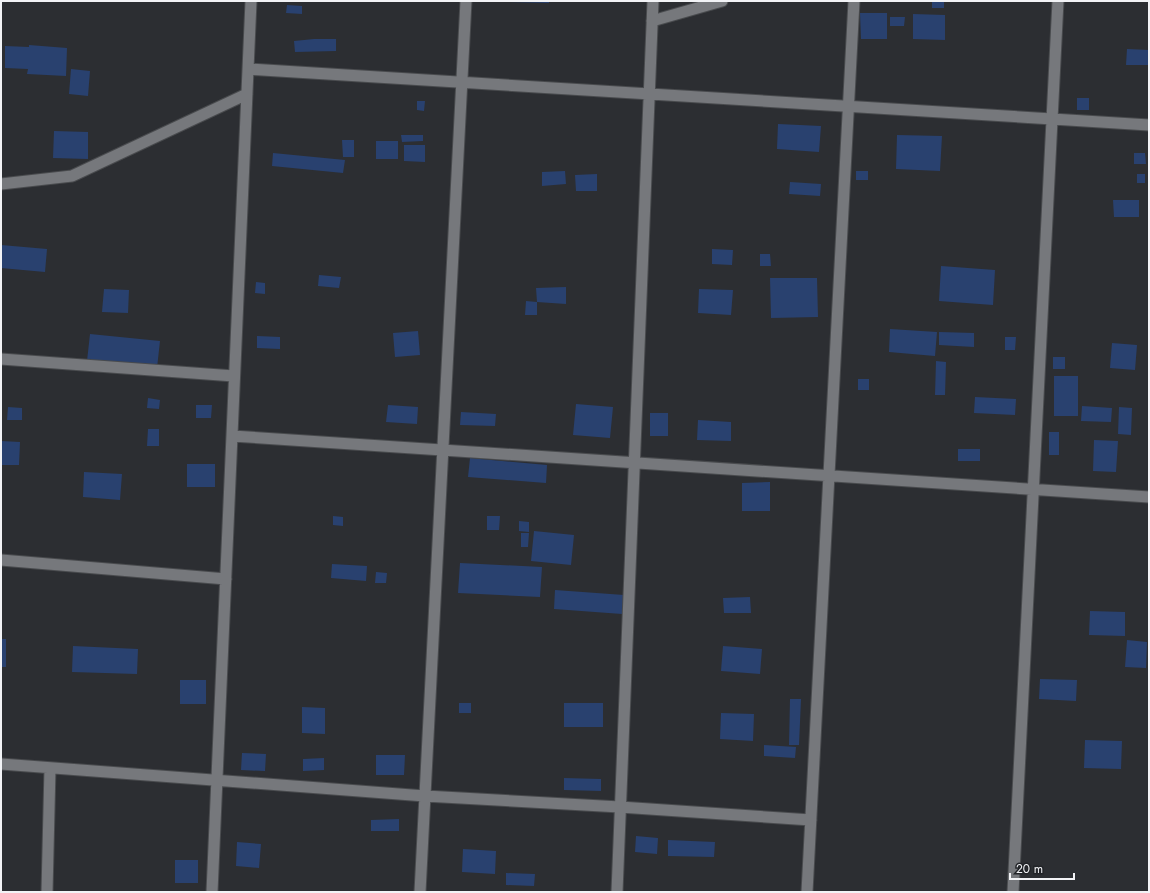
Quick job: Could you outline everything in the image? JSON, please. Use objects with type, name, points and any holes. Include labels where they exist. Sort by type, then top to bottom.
[{"type":"street","points":[[212,892],[251,1]]},
{"type":"street","points":[[420,892],[466,1]]},
{"type":"street","points":[[617,892],[653,1]]},
{"type":"street","points":[[652,21],[722,1]]},
{"type":"street","points":[[807,892],[854,1]]},
{"type":"street","points":[[1013,892],[1058,1]]},
{"type":"street","points":[[248,69],[1149,125]]},
{"type":"street","points":[[1,184],[72,176],[247,94]]},
{"type":"street","points":[[1,359],[234,376]]},
{"type":"street","points":[[232,436],[1149,497]]},
{"type":"street","points":[[1,560],[226,579]]},
{"type":"street","points":[[1,764],[217,779],[425,796],[811,820]]},
{"type":"street","points":[[47,892],[50,768]]},
{"type":"building","points":[[549,1],[549,3],[510,2]]},
{"type":"building","points":[[932,1],[944,1],[944,8],[932,8]]},
{"type":"building","points":[[287,5],[302,6],[302,14],[286,13]]},
{"type":"building","points":[[860,13],[887,13],[887,39],[861,39]]},
{"type":"building","points":[[913,14],[945,15],[945,40],[913,39]]},
{"type":"building","points":[[890,17],[905,17],[904,26],[890,26]]},
{"type":"building","points":[[336,39],[336,51],[295,52],[294,41]]},
{"type":"building","points":[[29,45],[67,48],[66,76],[27,74],[28,69],[5,68],[5,46],[29,47]]},
{"type":"building","points":[[1127,49],[1149,50],[1149,65],[1126,65]]},
{"type":"building","points":[[71,69],[90,71],[88,96],[69,94]]},
{"type":"building","points":[[1077,98],[1089,98],[1089,110],[1077,110]]},
{"type":"building","points":[[417,101],[425,101],[424,111],[417,110]]},
{"type":"building","points":[[778,124],[821,126],[819,152],[777,149]]},
{"type":"building","points":[[54,131],[88,132],[88,159],[53,158]]},
{"type":"building","points":[[401,135],[423,135],[423,141],[402,142]]},
{"type":"building","points":[[897,135],[942,136],[940,171],[896,169]]},
{"type":"building","points":[[342,140],[354,140],[354,157],[343,157]]},
{"type":"building","points":[[376,141],[398,141],[398,159],[376,159]]},
{"type":"building","points":[[404,145],[425,145],[425,162],[404,161]]},
{"type":"building","points":[[273,153],[345,160],[343,173],[272,166]]},
{"type":"building","points":[[1134,153],[1145,153],[1146,164],[1134,164]]},
{"type":"building","points":[[565,171],[566,184],[542,186],[542,172]]},
{"type":"building","points":[[856,171],[868,171],[868,180],[856,180]]},
{"type":"building","points":[[597,174],[597,191],[576,191],[575,175]]},
{"type":"building","points":[[1137,174],[1145,174],[1145,183],[1137,183]]},
{"type":"building","points":[[790,182],[821,184],[820,196],[789,194]]},
{"type":"building","points":[[1113,200],[1139,200],[1139,217],[1114,217]]},
{"type":"building","points":[[1,245],[47,249],[45,272],[1,268]]},
{"type":"building","points":[[712,249],[733,250],[732,265],[712,264]]},
{"type":"building","points":[[760,254],[770,254],[771,266],[760,266]]},
{"type":"building","points":[[941,266],[995,270],[993,305],[939,301]]},
{"type":"building","points":[[319,275],[341,277],[339,288],[318,286]]},
{"type":"building","points":[[770,278],[817,278],[818,317],[771,318]]},
{"type":"building","points":[[256,282],[265,283],[265,294],[255,293]]},
{"type":"building","points":[[566,287],[566,304],[537,302],[536,288]]},
{"type":"building","points":[[104,289],[129,290],[128,313],[102,312]]},
{"type":"building","points":[[699,289],[733,290],[731,315],[698,313]]},
{"type":"building","points":[[526,301],[537,302],[537,315],[525,315]]},
{"type":"building","points":[[890,329],[937,332],[935,356],[889,352]]},
{"type":"building","points":[[418,331],[420,355],[395,357],[393,333]]},
{"type":"building","points":[[939,332],[974,333],[974,347],[939,345]]},
{"type":"building","points":[[90,334],[160,341],[157,368],[87,361]]},
{"type":"building","points":[[257,336],[280,337],[280,349],[257,348]]},
{"type":"building","points":[[1005,337],[1016,337],[1015,350],[1005,350]]},
{"type":"building","points":[[1112,343],[1137,345],[1135,370],[1110,368]]},
{"type":"building","points":[[1053,357],[1065,357],[1065,369],[1053,369]]},
{"type":"building","points":[[936,361],[946,362],[945,395],[935,395]]},
{"type":"building","points":[[1054,376],[1078,376],[1078,416],[1054,416]]},
{"type":"building","points":[[858,379],[869,379],[869,390],[858,390]]},
{"type":"building","points":[[975,397],[1016,399],[1015,415],[974,413]]},
{"type":"building","points":[[148,398],[160,400],[159,409],[147,408]]},
{"type":"building","points":[[576,404],[613,407],[610,438],[573,435]]},
{"type":"building","points":[[196,405],[212,405],[211,418],[196,418]]},
{"type":"building","points":[[388,405],[418,407],[417,424],[386,422]]},
{"type":"building","points":[[1082,406],[1112,408],[1111,422],[1081,421]]},
{"type":"building","points":[[8,407],[22,408],[22,420],[7,420]]},
{"type":"building","points":[[1119,407],[1132,408],[1131,435],[1118,434]]},
{"type":"building","points":[[461,412],[496,414],[495,426],[460,425]]},
{"type":"building","points":[[650,413],[668,413],[668,436],[650,436]]},
{"type":"building","points":[[698,420],[731,422],[731,441],[697,440]]},
{"type":"building","points":[[148,429],[159,429],[159,446],[147,446]]},
{"type":"building","points":[[1049,432],[1059,432],[1059,455],[1049,455]]},
{"type":"building","points":[[1094,440],[1118,441],[1116,472],[1093,471]]},
{"type":"building","points":[[1,441],[20,442],[19,465],[1,465]]},
{"type":"building","points":[[958,449],[980,449],[980,461],[958,461]]},
{"type":"building","points":[[470,458],[547,465],[546,483],[468,477]]},
{"type":"building","points":[[187,464],[215,464],[215,487],[187,487]]},
{"type":"building","points":[[84,472],[122,474],[120,500],[83,497]]},
{"type":"building","points":[[770,482],[770,511],[742,511],[742,483]]},
{"type":"building","points":[[333,516],[343,517],[343,526],[333,525]]},
{"type":"building","points":[[487,516],[500,516],[499,530],[487,530]]},
{"type":"building","points":[[519,521],[529,522],[529,532],[519,531]]},
{"type":"building","points":[[534,531],[574,535],[571,565],[531,561]]},
{"type":"building","points":[[521,533],[529,533],[528,547],[521,547]]},
{"type":"building","points":[[460,563],[542,567],[540,597],[458,593]]},
{"type":"building","points":[[332,564],[367,566],[366,581],[331,578]]},
{"type":"building","points":[[376,572],[387,573],[386,583],[375,583]]},
{"type":"building","points":[[555,590],[624,595],[622,614],[554,609]]},
{"type":"building","points":[[750,597],[751,613],[724,613],[723,598]]},
{"type":"building","points":[[1090,611],[1125,612],[1125,636],[1089,635]]},
{"type":"building","points":[[1,639],[6,639],[6,667],[1,667]]},
{"type":"building","points":[[1127,640],[1147,642],[1146,668],[1125,667]]},
{"type":"building","points":[[73,646],[138,649],[137,674],[72,672]]},
{"type":"building","points":[[723,646],[762,649],[760,674],[721,671]]},
{"type":"building","points":[[1040,679],[1077,680],[1076,701],[1039,699]]},
{"type":"building","points":[[180,680],[206,680],[206,704],[180,704]]},
{"type":"building","points":[[790,699],[801,699],[799,745],[789,745]]},
{"type":"building","points":[[459,703],[471,703],[471,713],[459,713]]},
{"type":"building","points":[[564,703],[603,703],[603,727],[564,727]]},
{"type":"building","points":[[302,707],[325,708],[325,734],[302,733]]},
{"type":"building","points":[[721,713],[754,714],[753,741],[720,739]]},
{"type":"building","points":[[1085,740],[1122,741],[1121,769],[1084,768]]},
{"type":"building","points":[[764,745],[796,747],[795,758],[764,756]]},
{"type":"building","points":[[242,753],[266,754],[265,771],[241,770]]},
{"type":"building","points":[[376,755],[405,755],[404,775],[376,775]]},
{"type":"building","points":[[324,758],[324,770],[303,771],[303,759]]},
{"type":"building","points":[[564,778],[601,779],[601,791],[564,790]]},
{"type":"building","points":[[399,819],[399,831],[371,831],[371,820]]},
{"type":"building","points":[[636,836],[658,838],[657,854],[635,852]]},
{"type":"building","points":[[668,840],[715,842],[714,857],[668,856]]},
{"type":"building","points":[[237,842],[261,844],[259,868],[236,866]]},
{"type":"building","points":[[463,849],[496,851],[495,874],[462,872]]},
{"type":"building","points":[[175,860],[198,860],[198,883],[175,883]]},
{"type":"building","points":[[506,873],[535,874],[534,886],[506,885]]}]
